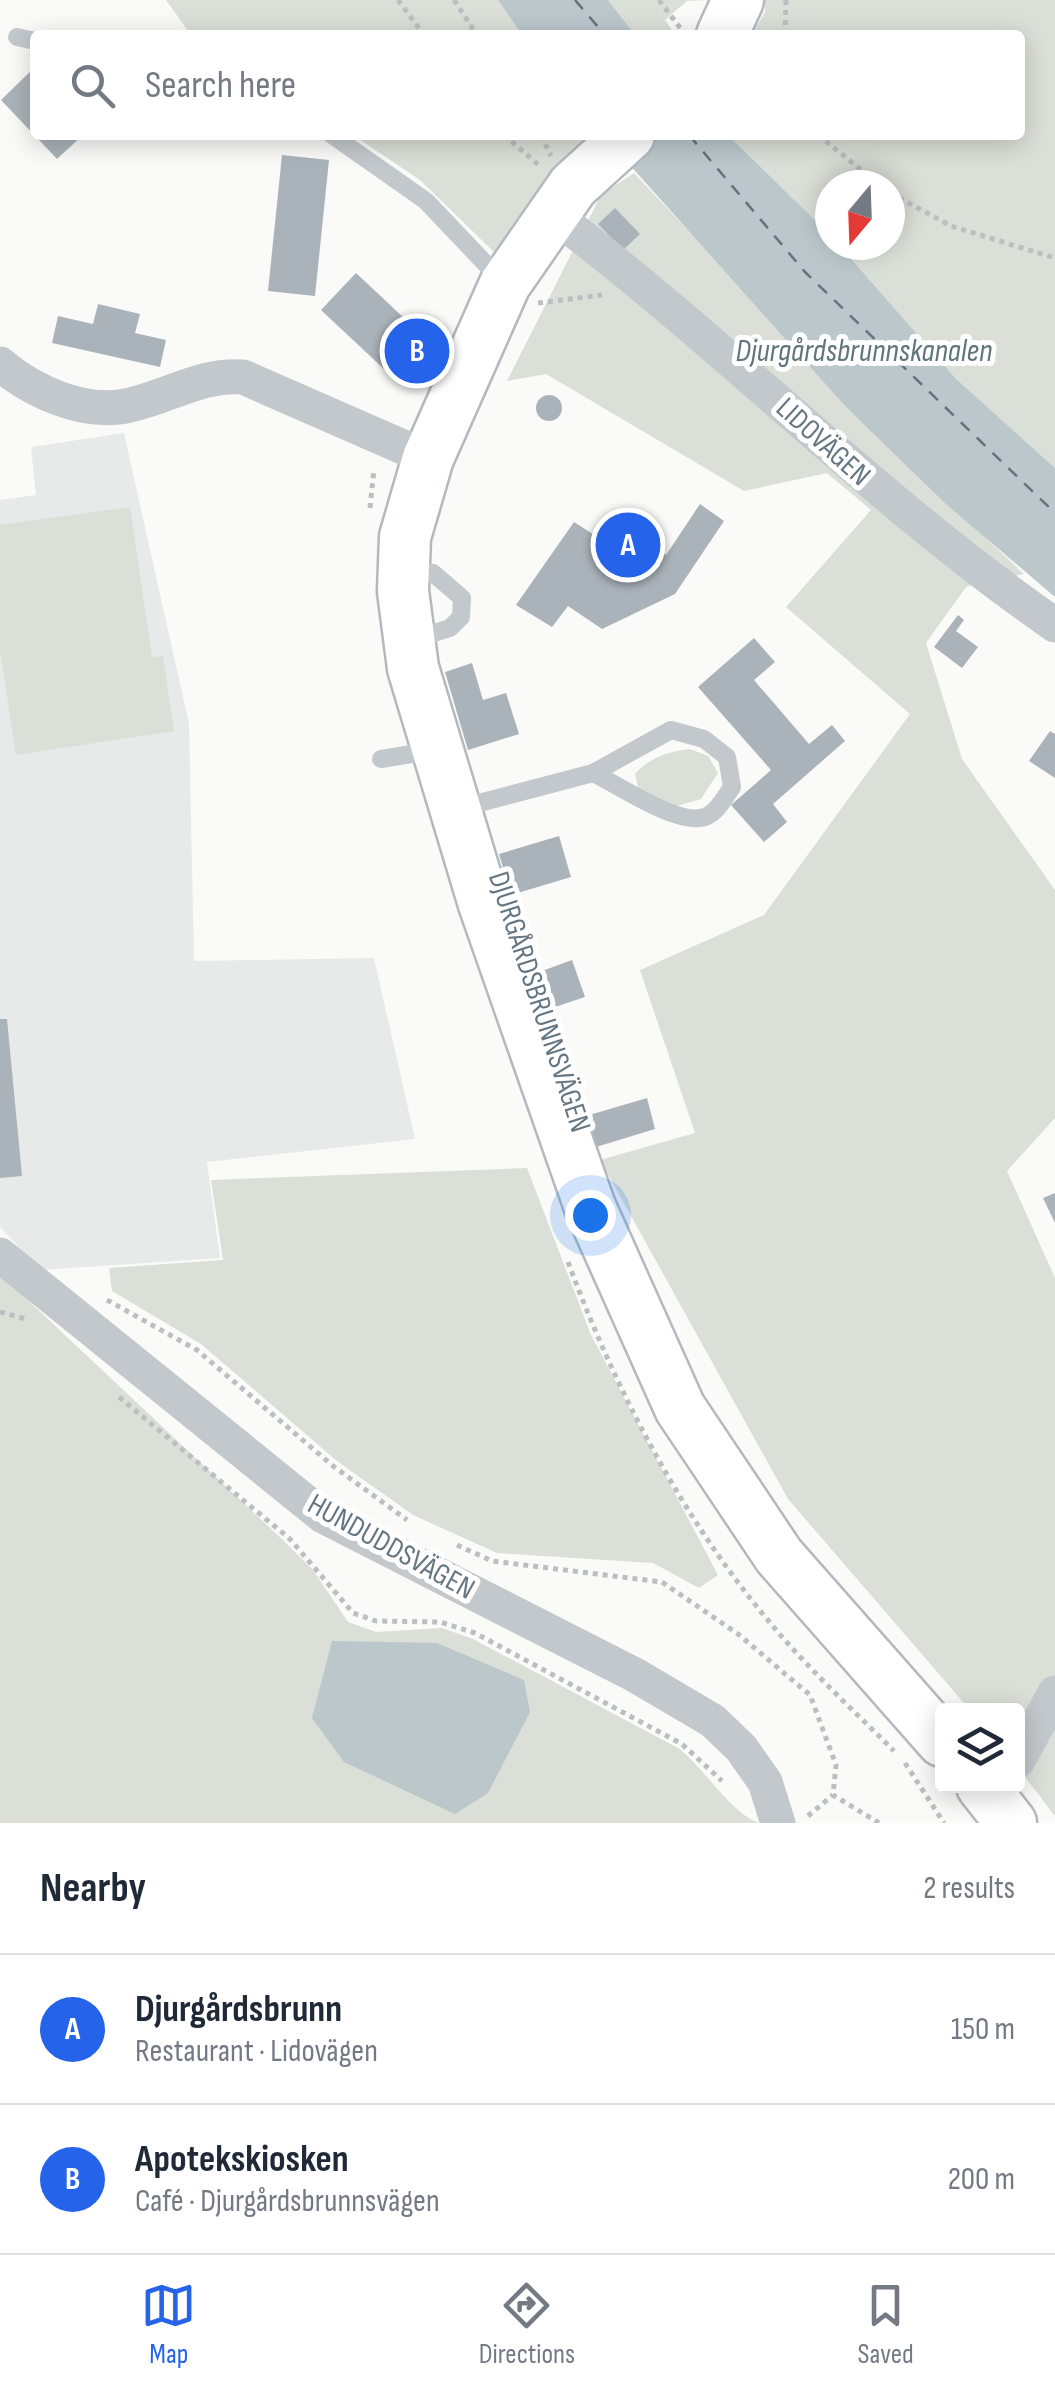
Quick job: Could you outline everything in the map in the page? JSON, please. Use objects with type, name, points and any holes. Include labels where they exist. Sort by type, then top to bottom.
[{"type":"street","points":[[724,30],[738,0]]},
{"type":"street","name":"DJURGÅRDSBRUNNSVÄGEN","points":[[622,140],[559,187],[528,292],[428,458],[410,509],[404,570],[413,668],[454,809],[590,1207],[680,1408],[780,1556],[935,1732]]},
{"type":"street","name":"LIDOVÄGEN","points":[[559,187],[656,295],[878,491],[1055,626]]},
{"type":"street","points":[[0,364],[55,398],[90,406],[127,406],[214,375],[243,377],[428,458]]},
{"type":"street","name":"HUNDUDDSVÄGEN","points":[[0,1255],[323,1516],[635,1675],[713,1721],[741,1748],[790,1822]]},
{"type":"street","points":[[1025,1746],[1055,1692]]},
{"type":"lane","points":[[339,140],[426,201],[528,292]]},
{"type":"lane","points":[[454,809],[593,773],[671,730],[704,739],[727,756],[732,787],[712,814],[696,821],[674,816],[593,773]]},
{"type":"lane","points":[[381,759],[437,750]]},
{"type":"path","points":[[398,0],[420,30]]},
{"type":"path","points":[[659,0],[682,30]]},
{"type":"path","points":[[785,30],[786,0]]},
{"type":"path","points":[[455,1],[474,30]]},
{"type":"path","points":[[509,140],[559,187]]},
{"type":"path","points":[[824,140],[861,170]]},
{"type":"path","points":[[905,201],[952,226],[1055,258]]},
{"type":"path","points":[[528,292],[656,295]]},
{"type":"path","points":[[66,1312],[110,1299],[198,1350],[333,1466],[410,1522]]},
{"type":"path","points":[[443,1538],[492,1561],[662,1582],[738,1634],[810,1695],[836,1765],[833,1795]]},
{"type":"path","points":[[790,1822],[833,1795]]},
{"type":"path","points":[[833,1795],[878,1823]]},
{"type":"shaded area","points":[[166,0],[498,0],[519,30],[187,30]]},
{"type":"shaded area","points":[[608,0],[707,0],[687,1],[665,20],[672,30],[631,30]]},
{"type":"shaded area","points":[[765,0],[1055,0],[1055,468],[956,380],[852,260],[905,260],[905,170],[815,170],[815,220],[733,140],[1025,140],[1025,30],[755,30],[765,12]]},
{"type":"shaded area","points":[[360,140],[596,140],[545,182],[496,254],[420,180]]},
{"type":"shaded area","points":[[634,173],[754,300],[847,408],[1024,574],[966,587],[926,643],[962,759],[1055,890],[1055,1118],[1007,1171],[1055,1278],[1055,1816],[1025,1777],[1025,1703],[964,1703],[788,1499],[600,1160],[695,1133],[640,970],[764,915],[910,714],[786,607],[871,510],[827,473],[744,491],[546,374],[507,381],[601,195]]},
{"type":"shaded area","points":[[124,433],[189,724],[194,961],[374,958],[415,1139],[207,1162],[220,1258],[40,1270],[0,1227],[0,500],[36,495],[31,447]]},
{"type":"shaded area","points":[[130,507],[152,657],[163,656],[174,731],[16,755],[0,651],[0,525]]},
{"type":"shaded area","points":[[690,749],[708,756],[718,773],[701,799],[673,807],[639,791],[635,774],[641,768],[660,756]]},
{"type":"shaded area","points":[[527,1168],[591,1335],[718,1575],[699,1588],[653,1563],[497,1553],[413,1515],[337,1461],[201,1344],[112,1291],[109,1268],[223,1260],[211,1180]]},
{"type":"shaded area","points":[[0,1274],[313,1570],[348,1622],[376,1632],[442,1628],[473,1639],[678,1748],[727,1800],[759,1823],[0,1823]]},
{"type":"water","points":[[498,0],[608,0],[631,30],[519,30]]},
{"type":"water","name":"Djurgårdsbrunnskanalen","points":[[607,140],[733,140],[815,220],[815,260],[852,260],[956,379],[1055,468],[1055,597],[947,505],[847,408]]},
{"type":"water","points":[[332,1641],[437,1643],[524,1680],[530,1712],[488,1793],[455,1814],[344,1762],[312,1718]]},
{"type":"building","points":[[30,72],[30,131],[1,100]]},
{"type":"building","points":[[39,140],[78,140],[57,159]]},
{"type":"building","points":[[282,155],[329,160],[315,296],[268,291]]},
{"type":"building","points":[[615,208],[640,234],[623,250],[598,224]]},
{"type":"building","points":[[356,273],[435,347],[400,384],[321,310]]},
{"type":"building","points":[[98,304],[140,314],[135,333],[166,340],[160,367],[52,343],[58,316],[93,324]]},
{"type":"building","points":[[549,395],[558,399],[562,408],[558,417],[549,421],[540,417],[536,408],[540,399]]},
{"type":"building","points":[[700,504],[724,521],[675,594],[602,629],[568,606],[552,627],[516,605],[574,522],[610,545],[621,528],[666,555]]},
{"type":"building","points":[[958,615],[964,620],[956,631],[978,647],[962,668],[934,647]]},
{"type":"building","points":[[754,638],[775,662],[754,680],[809,744],[832,725],[845,741],[773,804],[787,822],[764,842],[731,805],[771,770],[698,687]]},
{"type":"building","points":[[472,663],[483,700],[506,693],[519,734],[468,750],[445,672]]},
{"type":"building","points":[[1050,731],[1055,734],[1055,778],[1029,761]]},
{"type":"building","points":[[559,836],[571,877],[511,895],[499,854]]},
{"type":"building","points":[[572,960],[585,997],[555,1007],[542,971]]},
{"type":"building","points":[[0,1019],[7,1019],[22,1176],[0,1178]]},
{"type":"building","points":[[647,1098],[655,1129],[596,1147],[586,1116]]},
{"type":"building","points":[[1055,1193],[1055,1223],[1043,1198]]},
{"type":"ferry route","points":[[575,0],[601,30]]},
{"type":"ferry route","points":[[693,140],[805,272],[1055,513]]},
{"type":"place","name":"Apotekskiosken","points":[[417,351]]},
{"type":"place","name":"Djurgårdsbrunn","points":[[628,545]]}]
